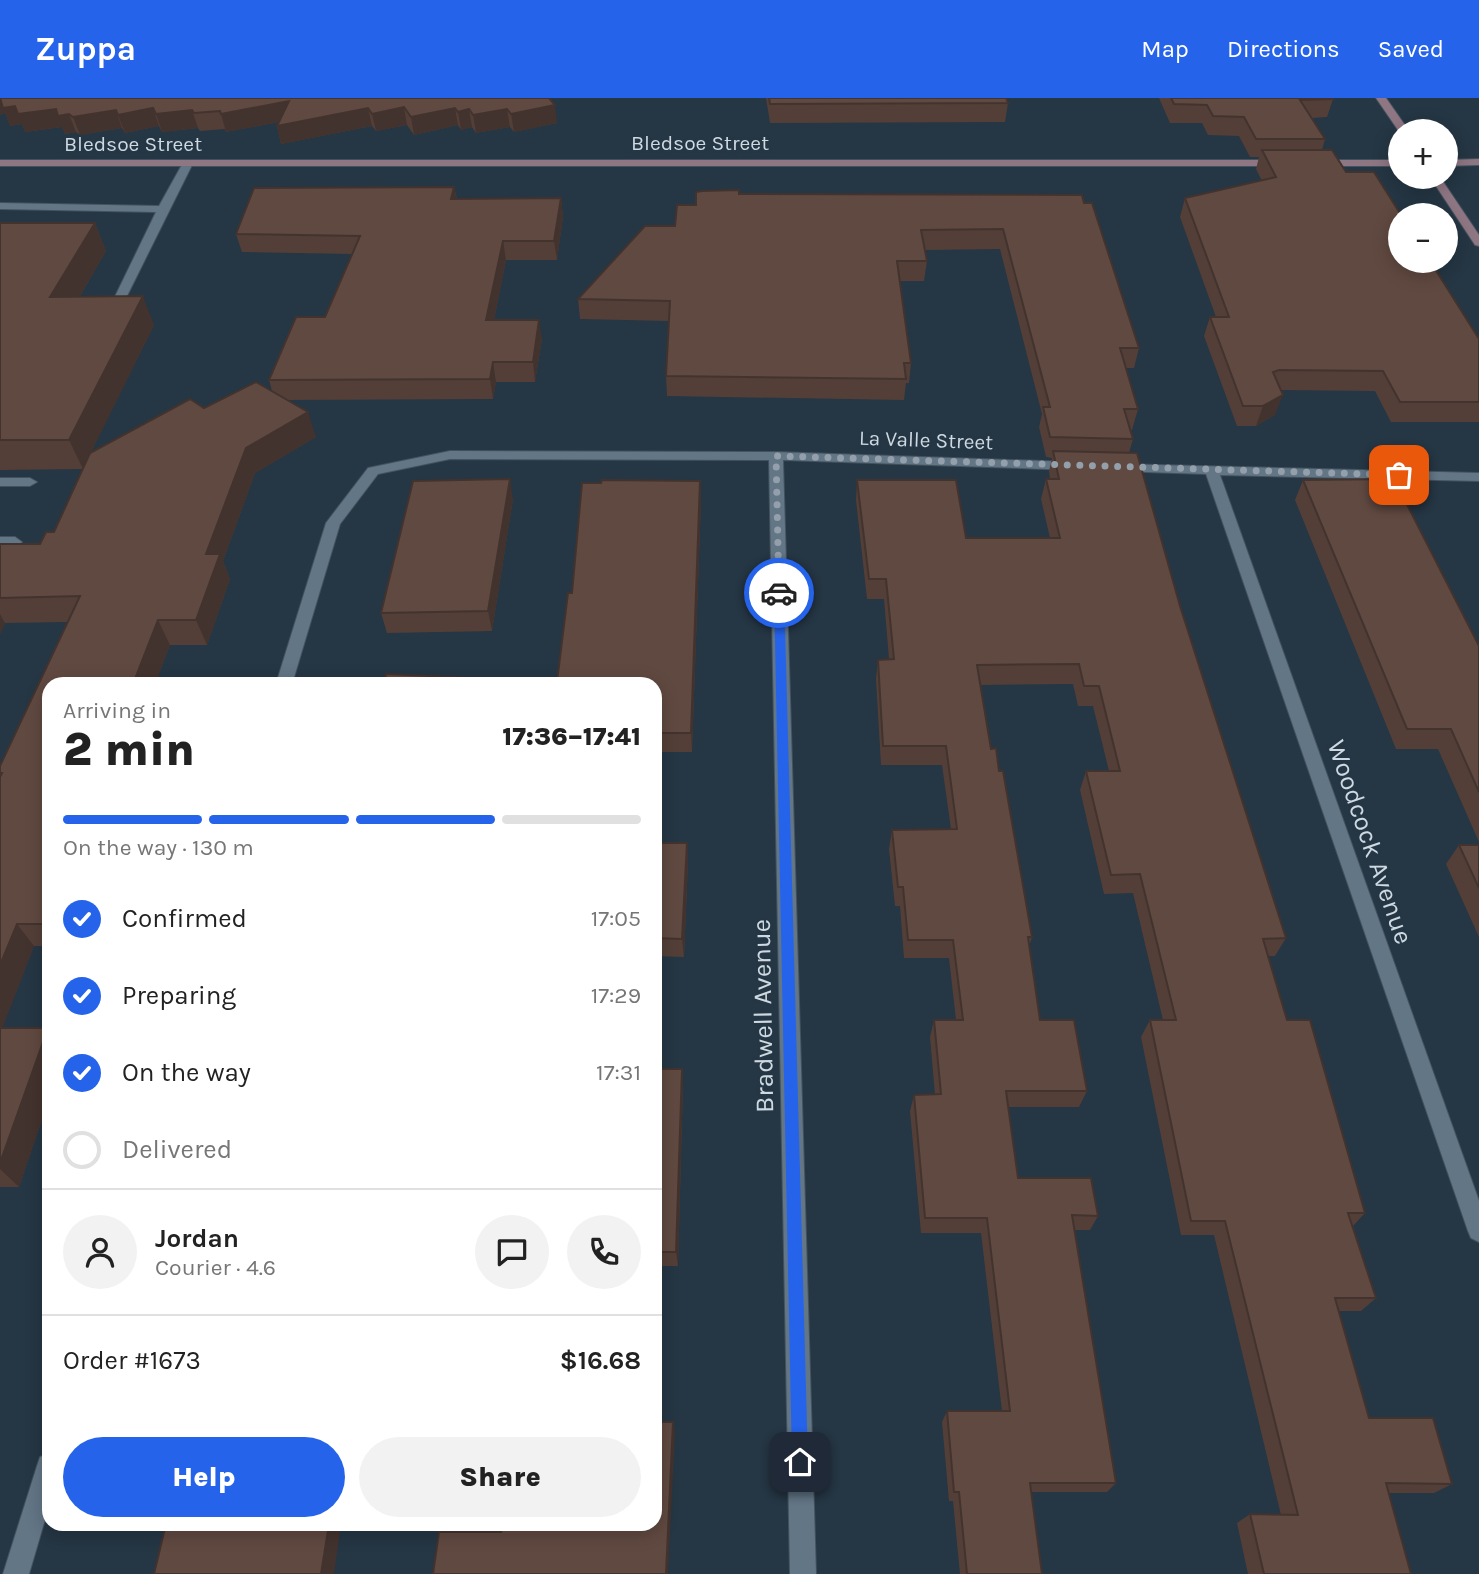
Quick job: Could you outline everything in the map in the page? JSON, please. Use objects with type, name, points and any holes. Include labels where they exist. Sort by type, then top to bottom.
[{"type":"street","points":[[1381,98],[1396,119]]},
{"type":"street","points":[[1458,163],[1479,162]]},
{"type":"street","name":"Bledsoe Street","points":[[0,163],[1289,163]]},
{"type":"street","points":[[114,311],[188,163]]},
{"type":"street","points":[[1303,163],[1388,163]]},
{"type":"street","points":[[1443,189],[1479,243]]},
{"type":"street","points":[[0,206],[163,209]]},
{"type":"street","name":"La Valle Street","points":[[286,677],[333,523],[373,471],[450,455],[776,456],[1479,477]]},
{"type":"street","name":"Bradwell Avenue","points":[[776,456],[803,1574]]},
{"type":"street","name":"Woodcock Avenue","points":[[1212,471],[1479,1231]]},
{"type":"street","points":[[0,482],[30,482]]},
{"type":"street","points":[[16,1574],[42,1489]]},
{"type":"building","points":[[0,98],[549,98],[555,105],[511,114],[507,109],[473,115],[469,109],[458,112],[455,108],[411,117],[404,107],[372,114],[368,108],[277,126],[289,101],[221,114],[220,111],[194,113],[192,110],[156,114],[153,108],[118,115],[116,110],[73,117],[69,114],[58,116],[56,109],[18,114],[15,106],[3,108]]},
{"type":"building","points":[[769,98],[1006,98],[1008,103],[770,104]]},
{"type":"building","points":[[1171,98],[1333,99],[1300,100],[1325,139],[1256,139],[1244,117],[1213,116],[1207,105],[1174,104]]},
{"type":"building","points":[[1262,150],[1332,150],[1346,172],[1374,172],[1393,203],[1388,203],[1388,273],[1438,273],[1479,339],[1479,402],[1400,402],[1383,371],[1279,370],[1273,372],[1283,395],[1263,406],[1243,406],[1210,317],[1229,317],[1185,198],[1276,177]]},
{"type":"building","points":[[454,187],[451,199],[561,198],[554,241],[503,241],[486,320],[539,320],[533,362],[493,362],[490,379],[269,380],[296,317],[325,317],[360,236],[236,234],[254,188]]},
{"type":"building","points":[[739,190],[739,194],[1082,195],[1084,203],[1092,203],[1139,348],[1120,348],[1138,409],[1124,409],[1133,439],[1050,437],[1043,407],[1050,407],[1003,229],[921,230],[927,261],[897,261],[911,363],[904,363],[906,379],[666,376],[670,301],[578,299],[645,226],[675,226],[677,205],[696,205],[696,192]]},
{"type":"building","points":[[0,223],[95,223],[50,297],[143,296],[69,440],[0,440]]},
{"type":"building","points":[[256,382],[308,412],[246,448],[206,554],[220,554],[196,620],[158,620],[136,677],[42,677],[42,924],[17,924],[0,965],[0,766],[80,596],[0,598],[0,544],[40,544],[46,532],[54,532],[90,453],[190,399],[204,408]]},
{"type":"building","points":[[1053,451],[1137,453],[1180,606],[1286,938],[1263,939],[1287,1020],[1310,1020],[1365,1213],[1348,1213],[1376,1298],[1335,1298],[1369,1418],[1433,1418],[1452,1484],[1386,1483],[1411,1574],[1264,1574],[1250,1514],[1298,1515],[1225,1221],[1191,1221],[1150,1020],[1176,1020],[1140,874],[1111,875],[1086,771],[1120,771],[1099,686],[1084,686],[1079,664],[977,665],[991,749],[996,748],[999,771],[1003,771],[1032,937],[1028,937],[1040,1020],[1074,1020],[1087,1091],[1006,1091],[1018,1178],[1091,1178],[1098,1216],[1072,1215],[1116,1483],[1030,1483],[1042,1574],[967,1574],[959,1492],[954,1492],[947,1411],[1010,1411],[987,1218],[925,1218],[914,1095],[941,1094],[934,1020],[963,1020],[953,940],[908,940],[903,887],[898,887],[892,830],[957,829],[946,746],[883,746],[878,660],[894,659],[886,579],[869,579],[857,480],[956,480],[966,538],[1060,538],[1046,479],[1059,479]]},
{"type":"building","points":[[510,479],[488,611],[381,613],[413,481]]},
{"type":"building","points":[[1394,479],[1479,646],[1479,792],[1451,729],[1407,729],[1303,480]]},
{"type":"building","points":[[602,480],[700,481],[691,733],[662,733],[662,677],[558,677],[568,593],[572,593],[582,483],[601,483]]},
{"type":"building","points":[[386,674],[450,677],[385,677]]},
{"type":"building","points":[[662,843],[687,843],[682,939],[662,938]]},
{"type":"building","points":[[1459,845],[1479,845],[1479,888]]},
{"type":"building","points":[[0,1028],[42,1028],[42,1045],[0,1163]]},
{"type":"building","points":[[662,1069],[682,1069],[676,1252],[662,1252]]},
{"type":"building","points":[[662,1422],[673,1422],[666,1574],[433,1574],[439,1532],[662,1531]]},
{"type":"building","points":[[164,1531],[328,1531],[321,1574],[154,1574]]},
{"type":"way so far","points":[[779,593],[776,456],[1399,475]]},
{"type":"route","points":[[779,593],[800,1462]]}]
